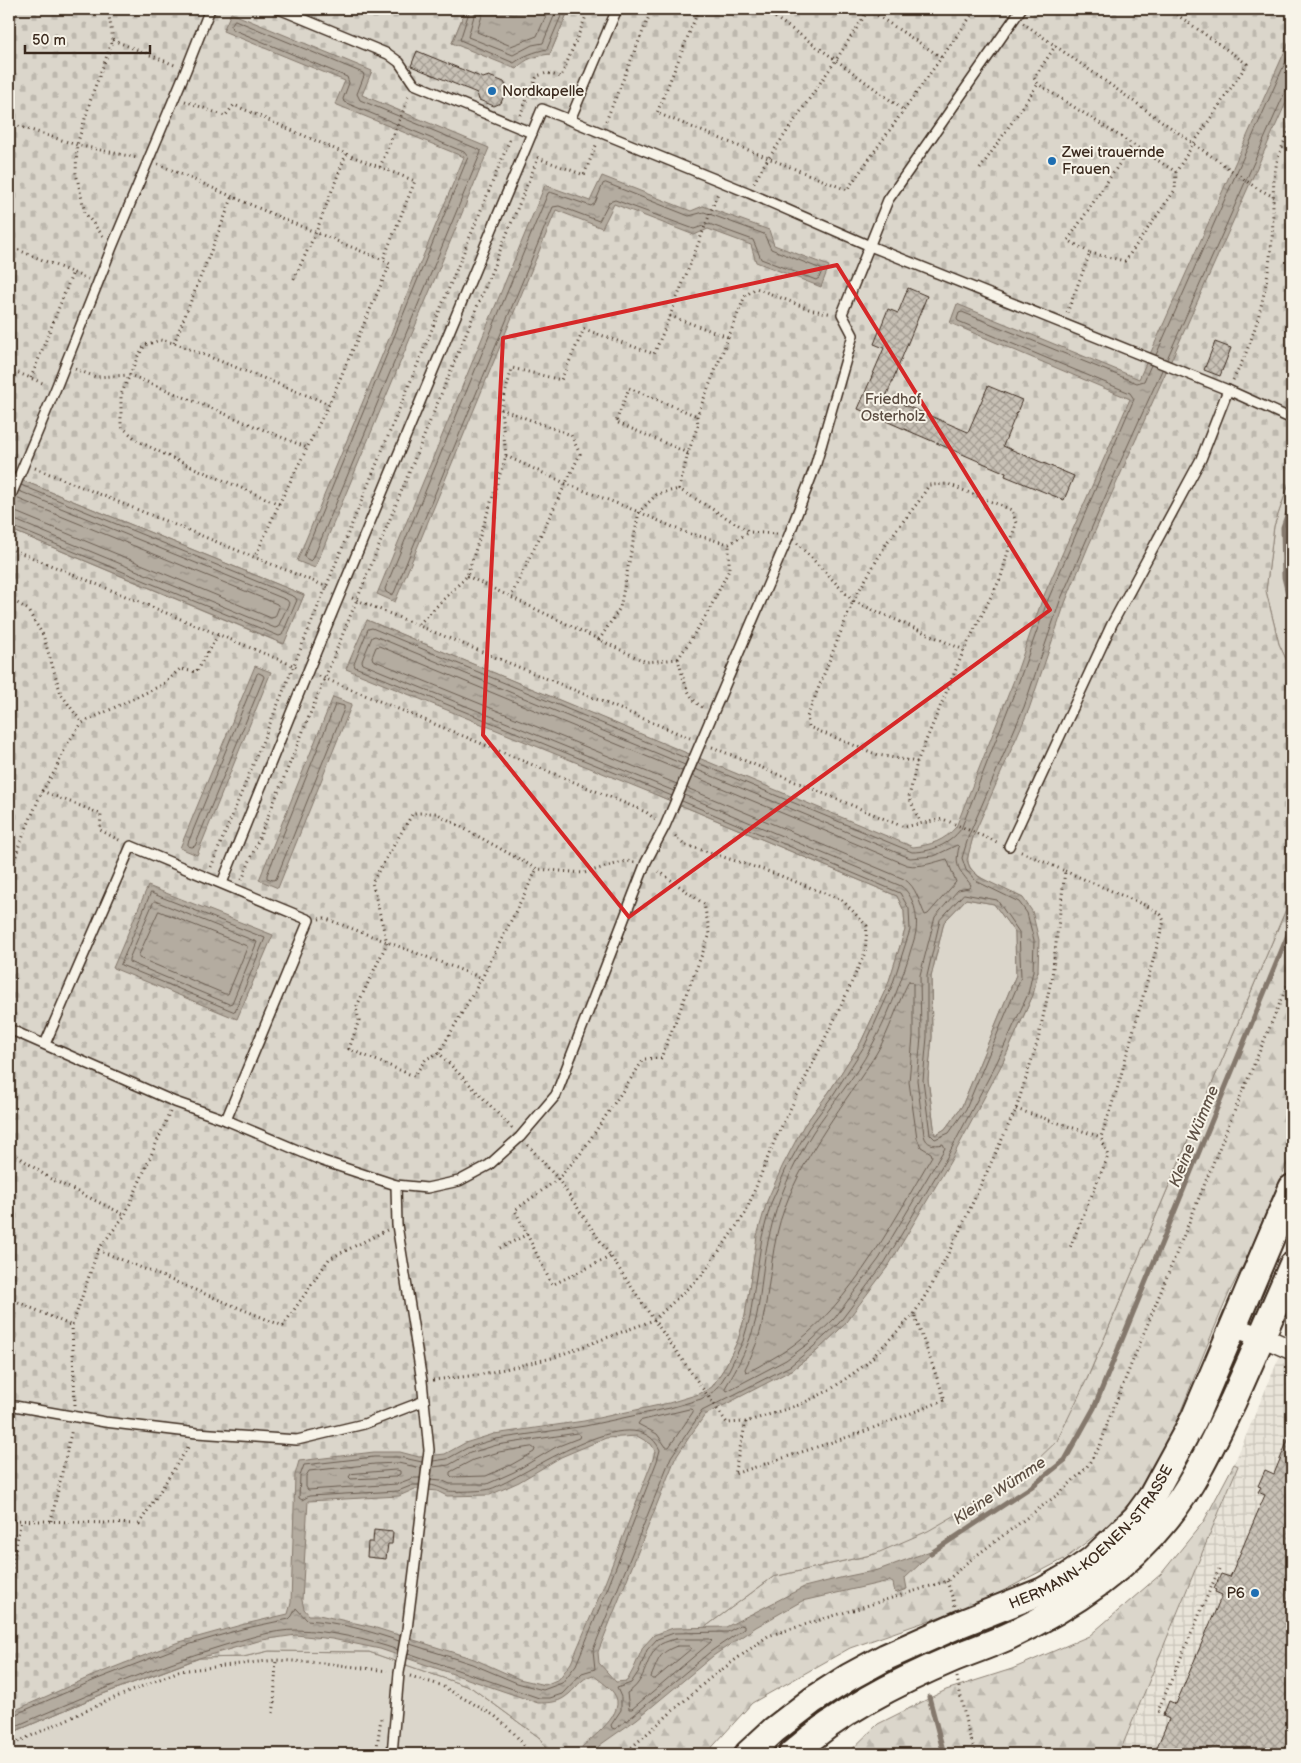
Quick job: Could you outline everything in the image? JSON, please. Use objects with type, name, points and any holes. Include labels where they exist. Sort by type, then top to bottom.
[{"type":"main road","name":"HERMANN-KOENEN-STRASSE","points":[[748,1754],[770,1733],[813,1700],[849,1677],[886,1657],[960,1624],[1043,1591],[1069,1576],[1098,1554],[1136,1518],[1152,1496],[1194,1419],[1292,1188]]},
{"type":"main road","name":"HERMANN-KOENEN-STRASSE","points":[[792,1754],[812,1736],[866,1700],[894,1685],[953,1658],[1006,1638],[1056,1613],[1088,1592],[1144,1544],[1166,1519],[1208,1455],[1292,1266]]},
{"type":"street","points":[[1233,1327],[1292,1350]]},
{"type":"lane","points":[[9,500],[210,9]]},
{"type":"lane","points":[[279,9],[388,54],[399,62],[414,84],[532,133]]},
{"type":"lane","points":[[570,120],[617,9]]},
{"type":"lane","points":[[9,1029],[175,1102],[226,1120],[323,1161],[396,1185],[427,1188],[459,1181],[489,1165],[520,1137],[556,1095],[646,862],[672,812],[789,535],[815,467],[853,335],[842,314],[888,200],[1022,9]]},
{"type":"lane","points":[[222,883],[308,671],[542,109],[749,193],[870,246],[1175,368],[1292,419]]},
{"type":"lane","points":[[1009,846],[1112,624],[1200,458],[1228,390]]},
{"type":"lane","points":[[45,1044],[131,846],[222,883],[309,920],[226,1120]]},
{"type":"lane","points":[[392,1754],[399,1673],[407,1629],[429,1450],[422,1381],[397,1226],[396,1185]]},
{"type":"lane","points":[[9,1406],[75,1417],[197,1433],[297,1440],[364,1424],[424,1401]]},
{"type":"path","points":[[105,9],[109,16],[113,40],[93,92],[77,145],[76,173],[85,213],[112,247]]},
{"type":"path","points":[[385,9],[397,14],[399,9]]},
{"type":"path","points":[[207,877],[537,76],[547,73],[561,77],[589,9]]},
{"type":"path","points":[[238,890],[538,158],[584,175],[652,9]]},
{"type":"path","points":[[700,9],[657,113],[847,190],[976,9]]},
{"type":"path","points":[[763,9],[905,111]]},
{"type":"path","points":[[749,193],[769,158],[869,9],[941,58]]},
{"type":"path","points":[[1132,145],[1068,240],[1090,253],[1125,261],[1175,190],[1176,172],[1247,64],[1168,9]]},
{"type":"path","points":[[1015,18],[1255,187],[1274,196]]},
{"type":"path","points":[[113,40],[186,70]]},
{"type":"path","points":[[1056,46],[1034,78],[1038,84],[1176,172]]},
{"type":"path","points":[[980,169],[1038,84]]},
{"type":"path","points":[[175,98],[225,116],[234,105],[346,154],[415,181],[383,260]]},
{"type":"path","points":[[380,167],[406,103]]},
{"type":"path","points":[[1228,390],[1248,350],[1263,300],[1272,248],[1274,196],[1278,159],[1292,124]]},
{"type":"path","points":[[294,280],[316,232],[346,154]]},
{"type":"path","points":[[419,624],[467,576],[506,456],[501,409],[512,368],[562,380],[584,329],[654,354],[721,183]]},
{"type":"path","points":[[174,344],[233,196]]},
{"type":"path","points":[[255,557],[329,404],[390,264],[288,221]]},
{"type":"path","points":[[9,246],[98,283]]},
{"type":"path","points":[[1063,323],[1090,253]]},
{"type":"path","points":[[31,378],[73,272]]},
{"type":"path","points":[[679,489],[688,453],[698,425],[697,416],[745,296],[756,288],[828,314],[842,314]]},
{"type":"path","points":[[670,316],[728,337]]},
{"type":"path","points":[[279,504],[178,461],[138,441],[121,426],[121,395],[138,356],[145,345],[160,340],[329,404]]},
{"type":"path","points":[[65,366],[96,377],[130,375],[308,448]]},
{"type":"path","points":[[9,369],[56,388]]},
{"type":"path","points":[[688,453],[616,422],[629,388],[697,416]]},
{"type":"path","points":[[501,409],[571,435],[580,454],[511,596]]},
{"type":"path","points":[[506,456],[567,484],[684,532],[729,544],[750,532]]},
{"type":"path","points":[[23,467],[255,557],[419,624],[700,746],[904,827],[920,822],[943,819],[1149,907],[1161,915],[1164,921],[1118,1086],[1101,1137],[1108,1156],[1069,1250]]},
{"type":"path","points":[[917,762],[878,755],[809,727],[806,717],[853,601],[888,541],[929,485],[948,484],[1012,510],[1016,523],[1001,577],[964,650],[917,762],[909,797],[920,822]]},
{"type":"path","points":[[599,640],[620,608],[639,512],[657,494],[679,489],[750,532],[789,535],[853,601],[964,650]]},
{"type":"path","points":[[678,659],[708,614],[729,570],[729,544]]},
{"type":"path","points":[[9,548],[646,812],[665,826],[684,844],[776,874],[842,900],[867,926],[865,953],[774,1142],[745,1214],[703,1274],[654,1320],[552,1358],[479,1375],[422,1381]]},
{"type":"path","points":[[467,576],[646,662],[678,659]]},
{"type":"path","points":[[9,598],[27,609],[43,635],[61,694],[82,723]]},
{"type":"path","points":[[9,880],[19,846],[42,791],[55,771],[67,744],[82,723],[162,685],[180,669],[196,672],[218,635]]},
{"type":"path","points":[[678,659],[688,690],[697,704],[713,714]]},
{"type":"path","points":[[42,791],[100,814],[100,830],[131,846]]},
{"type":"path","points":[[537,869],[482,978],[439,1053],[426,1059],[414,1076],[349,1049],[359,1020],[356,1008],[387,943],[372,882],[414,813],[436,813],[537,869],[584,873],[626,861],[646,862],[704,904],[710,934],[661,1058],[644,1059],[581,1153],[558,1179],[515,1210],[552,1286],[610,1257]]},
{"type":"path","points":[[439,1053],[558,1179],[726,1423],[746,1422],[799,1405],[830,1390],[866,1364],[914,1314],[934,1281],[961,1228],[1016,1109],[1038,1040],[1052,976],[1065,871]]},
{"type":"path","points":[[309,920],[324,918],[482,978]]},
{"type":"path","points":[[624,1754],[709,1679],[768,1636],[947,1581],[965,1564],[1061,1492],[1086,1468],[1100,1446],[1109,1419],[1292,974]]},
{"type":"path","points":[[51,1521],[75,1417],[72,1326],[98,1250],[124,1215],[175,1102]]},
{"type":"path","points":[[1016,1109],[1101,1137]]},
{"type":"path","points":[[9,1150],[49,1178],[124,1215]]},
{"type":"path","points":[[98,1250],[283,1326],[329,1259],[397,1226]]},
{"type":"path","points":[[500,1248],[528,1234]]},
{"type":"path","points":[[9,1298],[72,1326]]},
{"type":"path","points":[[746,1422],[734,1474],[860,1432],[944,1400],[914,1314]]},
{"type":"path","points":[[9,1520],[139,1524],[197,1433]]},
{"type":"path","points":[[9,1582],[21,1520]]},
{"type":"path","points":[[1164,1713],[1158,1711],[1219,1569]]},
{"type":"path","points":[[272,1713],[274,1707],[276,1660]]},
{"type":"path","points":[[9,1746],[107,1701],[179,1671],[276,1660],[324,1663],[399,1673],[440,1685],[494,1716],[513,1732],[531,1754]]},
{"type":"highlighted area","points":[[837,265],[1050,610],[629,917],[483,735],[503,338]]},
{"type":"shaded area","name":"P6","points":[[1292,1327],[1292,1754],[1119,1754],[1238,1466],[1234,1464]]},
{"type":"green space","name":"Friedhof Osterholz","points":[[9,9],[466,9],[452,43],[523,61],[537,55],[550,54],[569,9],[1292,9],[1292,475],[1274,526],[1266,591],[1279,644],[1292,672],[1292,895],[1087,1379],[1057,1441],[1015,1481],[928,1531],[875,1554],[773,1577],[644,1672],[589,1754],[549,1754],[540,1738],[472,1688],[369,1652],[269,1651],[243,1657],[199,1658],[100,1695],[9,1734],[9,529],[283,644],[304,595],[9,475]],"holes":[[[367,620],[913,848],[930,845],[947,837],[973,837],[968,855],[970,867],[982,878],[1023,898],[1038,971],[1033,995],[1002,1064],[843,1326],[817,1351],[792,1370],[712,1387],[725,1367],[738,1340],[745,1316],[753,1263],[803,1127],[829,1092],[861,1042],[888,985],[905,930],[904,911],[897,896],[659,796]]]},
{"type":"green space","points":[[1292,475],[1292,672],[1279,644],[1266,591],[1274,526]]},
{"type":"green space","points":[[1292,895],[1292,1152],[1245,1262],[1230,1291],[1171,1436],[1138,1494],[1106,1527],[1066,1558],[982,1602],[850,1648],[752,1703],[706,1754],[589,1754],[644,1672],[773,1577],[875,1554],[1087,1379]]},
{"type":"green space","points":[[966,899],[994,904],[1015,933],[1016,975],[962,1106],[945,1129],[935,1135],[928,1079],[932,1037],[931,977],[944,922]]},
{"type":"green space","points":[[1234,1464],[1238,1466],[1119,1754],[847,1754],[878,1724],[946,1690],[1012,1669],[1089,1636],[1161,1574],[1204,1521]]},
{"type":"green space","points":[[269,1651],[369,1652],[472,1688],[540,1738],[549,1754],[9,1754],[9,1734],[100,1695],[200,1658],[243,1657]]},
{"type":"water","points":[[466,9],[569,9],[550,54],[532,58],[516,69],[452,43]]},
{"type":"water","points":[[231,13],[372,71],[362,95],[489,148],[315,568],[297,561],[464,157],[335,104],[345,81],[223,31]]},
{"type":"water","points":[[1292,35],[1292,89],[1088,547],[1065,603],[1029,709],[973,837],[967,860],[970,868],[979,877],[1023,898],[1032,911],[1039,940],[1038,971],[1033,995],[1002,1064],[950,1162],[889,1265],[843,1326],[817,1351],[792,1370],[705,1415],[675,1459],[598,1652],[599,1663],[616,1682],[627,1681],[643,1647],[654,1635],[673,1628],[726,1627],[804,1587],[878,1570],[936,1549],[905,1578],[907,1589],[895,1593],[893,1583],[889,1581],[802,1601],[756,1627],[713,1656],[637,1719],[600,1745],[592,1754],[574,1754],[609,1721],[617,1705],[616,1697],[612,1691],[593,1675],[584,1679],[562,1699],[538,1703],[380,1649],[332,1639],[296,1635],[262,1640],[199,1658],[100,1695],[9,1734],[9,1713],[92,1676],[176,1643],[288,1614],[291,1603],[295,1475],[299,1461],[374,1452],[400,1452],[419,1457],[445,1454],[465,1443],[494,1434],[584,1421],[669,1403],[699,1394],[712,1387],[725,1367],[738,1340],[745,1316],[757,1236],[767,1201],[803,1127],[829,1092],[861,1042],[888,984],[905,930],[904,911],[897,896],[659,796],[346,669],[367,620],[913,847],[926,845],[947,836],[956,827],[1014,680],[1042,600],[1130,399],[950,323],[957,304],[1139,379]],"holes":[[[966,899],[994,904],[1015,933],[1016,975],[962,1106],[945,1129],[935,1135],[928,1079],[932,1037],[931,977],[944,922]],[[637,1436],[651,1444],[655,1451],[653,1459],[605,1583],[571,1663],[559,1679],[545,1685],[519,1679],[474,1659],[373,1627],[319,1615],[309,1615],[304,1609],[302,1600],[308,1501],[399,1496],[415,1489],[437,1491],[447,1496],[490,1495],[519,1482],[561,1457],[606,1438]]]},
{"type":"water","points":[[602,176],[691,211],[703,206],[769,230],[774,245],[829,266],[821,287],[756,262],[751,245],[708,229],[694,235],[614,204],[602,228],[556,210],[395,602],[377,594],[545,185],[590,201]]},
{"type":"water","points":[[9,475],[304,595],[284,644],[9,529]]},
{"type":"water","points":[[255,666],[271,672],[197,855],[180,848]]},
{"type":"water","points":[[333,697],[352,704],[278,888],[259,880]]},
{"type":"water","points":[[148,886],[273,935],[237,1019],[113,968]]},
{"type":"building","points":[[417,51],[483,78],[489,76],[504,82],[507,88],[501,103],[494,106],[479,100],[477,93],[411,66]]},
{"type":"building","points":[[908,288],[927,296],[886,397],[968,432],[988,386],[1022,400],[1003,446],[1074,476],[1064,500],[1005,476],[1006,473],[858,409],[884,348],[874,344],[888,309],[898,313]]},
{"type":"building","points":[[1215,342],[1231,348],[1220,376],[1204,370]]},
{"type":"building","name":"P6","points":[[1292,1430],[1292,1743],[1287,1754],[1154,1754],[1169,1719],[1163,1716],[1169,1701],[1176,1704],[1222,1595],[1215,1592],[1216,1590],[1214,1589],[1221,1574],[1230,1577],[1265,1495],[1258,1492],[1261,1487],[1258,1486],[1265,1470],[1274,1474]]},
{"type":"building","points":[[374,1530],[393,1532],[392,1544],[388,1544],[386,1559],[367,1557],[368,1542],[373,1542]]},
{"type":"waterway","name":"Kleine Wümme","points":[[1292,501],[1283,527],[1284,577],[1292,612]]},
{"type":"waterway","name":"Kleine Wümme","points":[[931,1553],[1031,1487],[1065,1460],[1094,1408],[1292,925]]},
{"type":"waterway","points":[[929,1697],[944,1754]]},
{"type":"place","name":"Nordkapelle","points":[[492,91]]},
{"type":"place","name":"Zwei trauernde Frauen","points":[[1052,161]]},
{"type":"place","name":"P6","points":[[1255,1593]]}]
